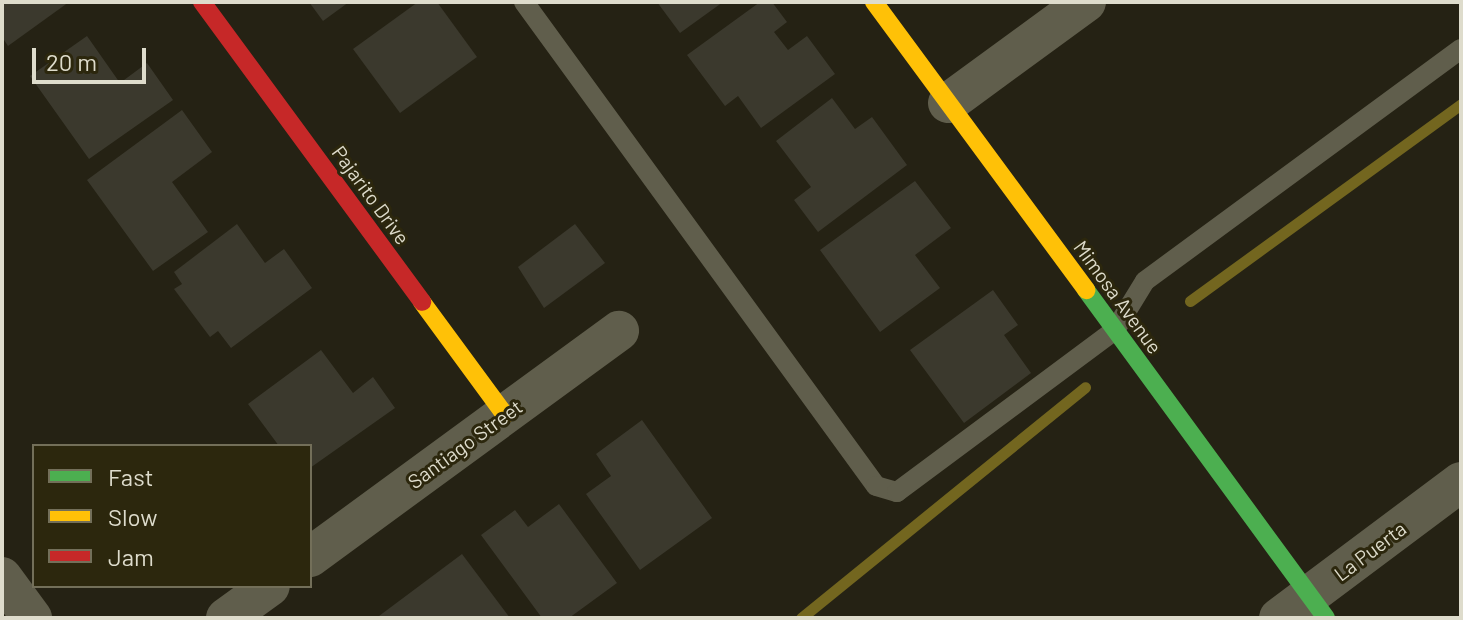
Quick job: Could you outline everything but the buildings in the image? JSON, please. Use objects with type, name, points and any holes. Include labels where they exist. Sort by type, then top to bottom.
[{"type":"street","name":"Pajarito Drive","points":[[202,2],[505,415]]},
{"type":"street","name":"Mimosa Avenue","points":[[874,2],[1115,330],[1305,611]]},
{"type":"street","points":[[948,103],[1086,2]]},
{"type":"street","name":"Santiago Street","points":[[312,556],[619,331]]},
{"type":"street","name":"La Puerta","points":[[1305,611],[1461,482]]},
{"type":"street","points":[[2,577],[32,618]]},
{"type":"street","points":[[226,618],[267,588]]},
{"type":"lane","points":[[524,2],[876,486],[897,492],[1115,330],[1145,281],[1461,49]]},
{"type":"waterway","points":[[1190,301],[1461,104]]},
{"type":"waterway","points":[[801,618],[1085,387]]},
{"type":"traffic: fast","points":[[1086,290],[1326,618]]},
{"type":"traffic: slow","points":[[874,2],[1086,290]]},
{"type":"traffic: slow","points":[[422,302],[505,415]]},
{"type":"traffic: jam","points":[[202,2],[422,302]]}]
